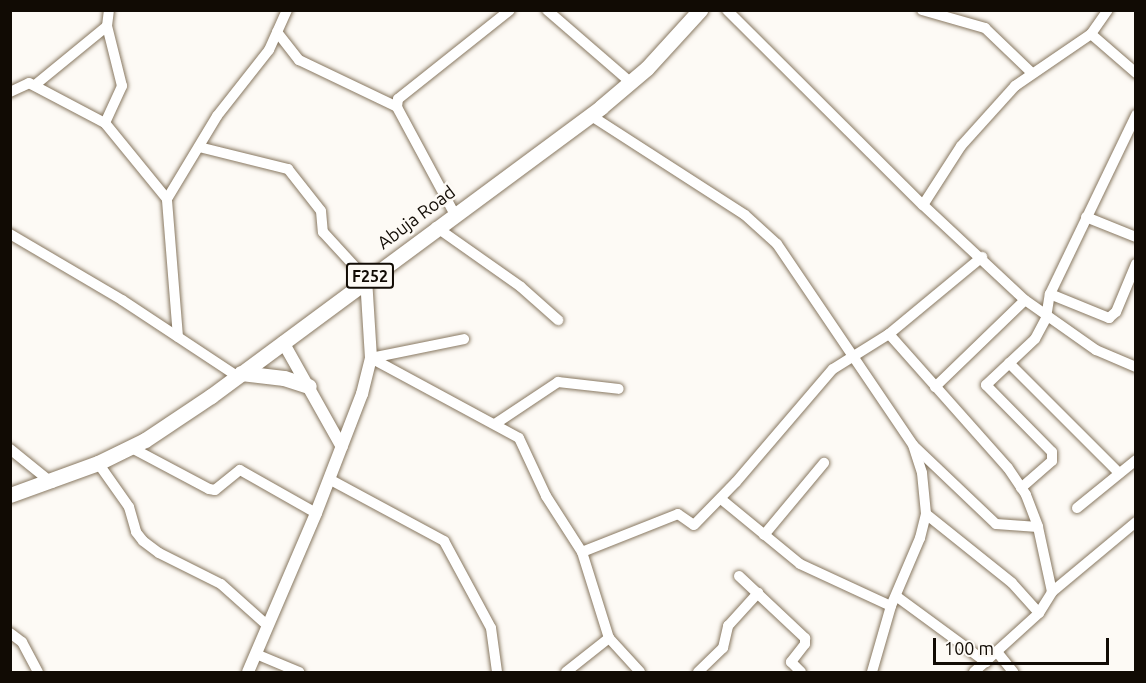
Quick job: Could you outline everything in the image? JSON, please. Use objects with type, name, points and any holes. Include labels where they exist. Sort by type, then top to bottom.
[{"type":"main road","name":"Abuja Road","points":[[10,495],[52,483],[130,447],[239,375],[454,213],[590,115],[630,82],[700,10]]},
{"type":"main road","points":[[239,375],[284,378],[309,386]]},
{"type":"street","points":[[105,123],[122,86],[106,26],[109,10]]},
{"type":"street","points":[[167,199],[217,116],[269,50],[287,10]]},
{"type":"street","points":[[397,107],[401,94],[510,10]]},
{"type":"street","points":[[548,10],[630,82]]},
{"type":"street","points":[[727,10],[922,205],[982,257],[1025,300],[1096,351],[1136,367]]},
{"type":"street","points":[[922,10],[985,28],[1032,73]]},
{"type":"street","points":[[922,205],[962,147],[1015,86],[1091,34],[1108,10]]},
{"type":"street","points":[[35,85],[106,26]]},
{"type":"street","points":[[277,32],[299,60],[397,107],[454,213]]},
{"type":"street","points":[[1091,34],[1136,73]]},
{"type":"street","points":[[10,93],[24,83],[35,85],[105,123],[167,199],[178,337]]},
{"type":"street","points":[[590,115],[746,215],[767,234],[789,259],[856,356],[913,445],[996,524],[1038,528]]},
{"type":"street","points":[[1022,488],[1053,457],[988,389],[988,382],[1035,339],[1047,318],[1050,294],[1136,115]]},
{"type":"street","points":[[199,147],[288,169],[321,211],[323,232],[366,279],[371,358],[342,447],[248,672]]},
{"type":"street","points":[[1086,217],[1136,237]]},
{"type":"street","points":[[436,227],[521,287],[558,320]]},
{"type":"street","points":[[10,234],[239,375]]},
{"type":"street","points":[[582,552],[678,514],[694,525],[721,499],[833,369],[889,334],[982,257]]},
{"type":"street","points":[[1050,294],[1109,318],[1116,312],[1136,264]]},
{"type":"street","points":[[935,387],[1025,300]]},
{"type":"street","points":[[889,334],[1022,488],[1038,528],[1052,592]]},
{"type":"street","points":[[371,358],[464,339]]},
{"type":"street","points":[[283,342],[342,447]]},
{"type":"street","points":[[371,358],[519,438],[546,496],[582,552],[609,638],[640,672]]},
{"type":"street","points":[[1010,363],[1119,473]]},
{"type":"street","points":[[495,424],[558,382],[619,388]]},
{"type":"street","points":[[872,672],[894,601],[926,514],[922,472],[913,445]]},
{"type":"street","points":[[130,447],[209,489],[215,490],[240,470],[316,513]]},
{"type":"street","points":[[10,449],[52,483]]},
{"type":"street","points":[[1077,508],[1136,460]]},
{"type":"street","points":[[98,463],[129,507],[136,532],[143,541],[159,553],[221,584],[268,626]]},
{"type":"street","points":[[764,535],[824,463]]},
{"type":"street","points":[[329,479],[444,542],[491,628],[497,672]]},
{"type":"street","points":[[721,499],[800,564],[894,601],[986,662]]},
{"type":"street","points":[[926,514],[1006,578],[1038,613]]},
{"type":"street","points":[[974,672],[1038,613],[1052,592],[1136,522]]},
{"type":"street","points":[[739,576],[805,638],[806,644],[791,663],[801,672]]},
{"type":"street","points":[[698,672],[723,648],[728,626],[758,593]]},
{"type":"street","points":[[10,633],[22,642],[38,672]]},
{"type":"street","points":[[566,672],[609,638]]},
{"type":"street","points":[[997,652],[1013,672]]},
{"type":"street","points":[[256,654],[299,672]]}]
